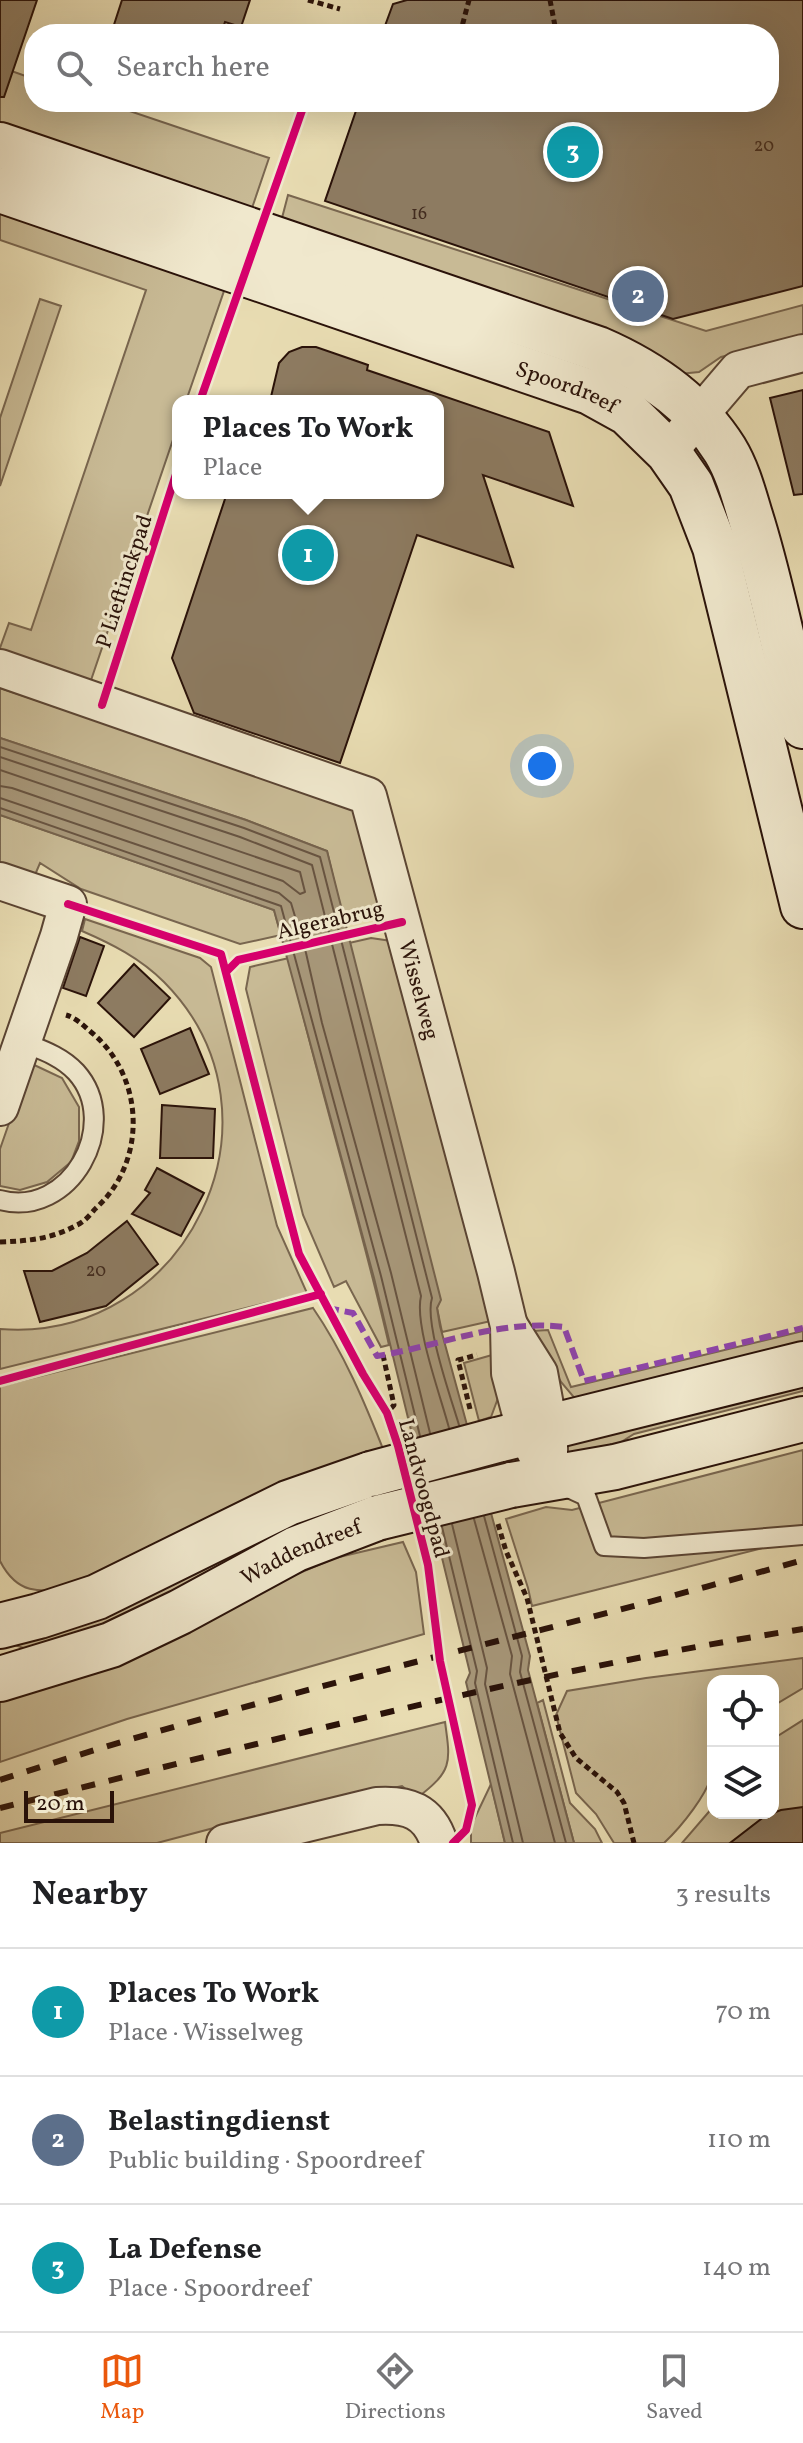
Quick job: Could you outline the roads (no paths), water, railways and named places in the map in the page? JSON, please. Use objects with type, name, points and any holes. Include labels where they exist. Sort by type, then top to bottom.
[{"type":"main road","name":"Spoordreef","points":[[0,145],[598,349],[658,380],[698,417],[725,450],[740,481],[803,726]]},
{"type":"main road","name":"Spoordreef","points":[[0,190],[590,392],[628,413],[668,452],[691,485],[715,547],[803,906]]},
{"type":"main road","name":"Waddendreef","points":[[0,1626],[97,1597],[288,1503],[511,1427],[803,1364]]},
{"type":"main road","name":"Waddendreef","points":[[0,1679],[111,1645],[180,1612],[296,1549],[377,1518],[519,1494],[803,1419]]},
{"type":"street","points":[[668,452],[738,370],[803,353]]},
{"type":"street","name":"Wisselweg","points":[[0,668],[368,796],[450,1093],[509,1326],[539,1373],[511,1427],[519,1494]]},
{"type":"street","points":[[0,881],[68,904],[0,1107]]},
{"type":"street","points":[[0,1658],[0,1679]]},
{"type":"street","points":[[225,1843],[377,1806],[401,1805],[429,1829]]},
{"type":"lane","points":[[0,1200],[34,1200],[58,1190],[78,1172],[90,1149],[95,1123],[90,1097],[78,1074],[59,1056],[22,1042]]},
{"type":"lane","points":[[519,1494],[586,1496],[604,1546],[644,1548],[803,1535]]},
{"type":"water","points":[[0,738],[246,820],[327,851],[441,1300],[437,1308],[440,1326],[530,1656],[528,1670],[574,1843],[505,1843],[466,1682],[470,1673],[374,1278],[274,910],[0,815]]},
{"type":"railway","points":[[0,1780],[300,1692],[803,1560]]},
{"type":"railway","points":[[0,1808],[500,1687],[601,1665],[803,1629]]},
{"type":"place","name":"La Defense","points":[[573,152]]},
{"type":"place","name":"Belastingdienst","points":[[638,296]]},
{"type":"place","name":"Places To Work","points":[[308,555]]}]
